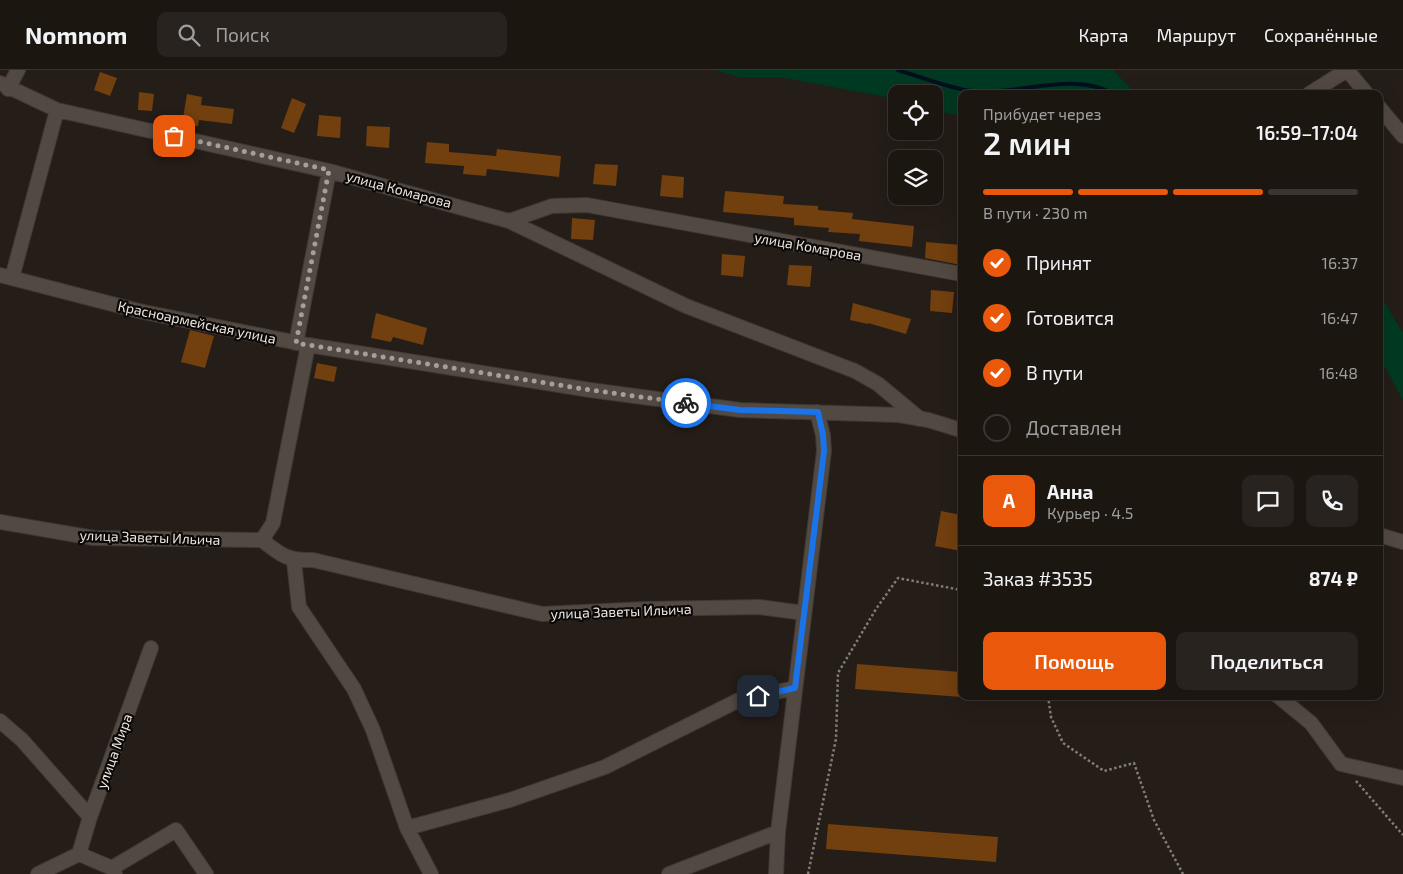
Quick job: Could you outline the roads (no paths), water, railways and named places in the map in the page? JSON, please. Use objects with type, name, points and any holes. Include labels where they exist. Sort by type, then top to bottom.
[{"type":"street","points":[[4,86],[18,70]]},
{"type":"street","points":[[1315,90],[1347,70],[1364,90]]},
{"type":"street","name":"улица Комарова","points":[[4,86],[57,110],[329,170],[509,221],[686,306],[855,370],[878,384],[920,418]]},
{"type":"street","points":[[6,276],[57,110]]},
{"type":"street","points":[[1383,112],[1403,136]]},
{"type":"street","points":[[329,170],[272,522],[262,540],[294,561],[299,607],[354,689],[373,730],[407,828],[431,874]]},
{"type":"street","name":"улица Комарова","points":[[509,221],[552,206],[587,205],[958,273]]},
{"type":"street","name":"Красноармейская улица","points":[[6,276],[139,312],[302,344],[590,390],[740,410],[899,415],[920,418],[958,429]]},
{"type":"street","points":[[776,874],[778,832],[824,451],[818,412]]},
{"type":"street","name":"улица Заветы Ильича","points":[[0,522],[94,538],[262,540]]},
{"type":"street","points":[[1383,536],[1403,542]]},
{"type":"street","name":"улица Заветы Ильича","points":[[294,561],[314,560],[542,614],[646,609],[760,607],[804,612]]},
{"type":"street","name":"улица Мира","points":[[80,854],[90,817],[151,648]]},
{"type":"street","points":[[407,828],[510,800],[605,767],[739,700],[795,688]]},
{"type":"street","points":[[1283,700],[1311,722],[1341,764],[1403,778]]},
{"type":"street","points":[[0,721],[22,740],[90,817]]},
{"type":"street","points":[[38,874],[80,854],[114,871],[176,830],[206,874]]},
{"type":"street","points":[[669,874],[778,832]]},
{"type":"waterway","points":[[898,70],[964,90]]},
{"type":"waterway","points":[[1008,90],[1063,84],[1080,84],[1104,90]]}]
